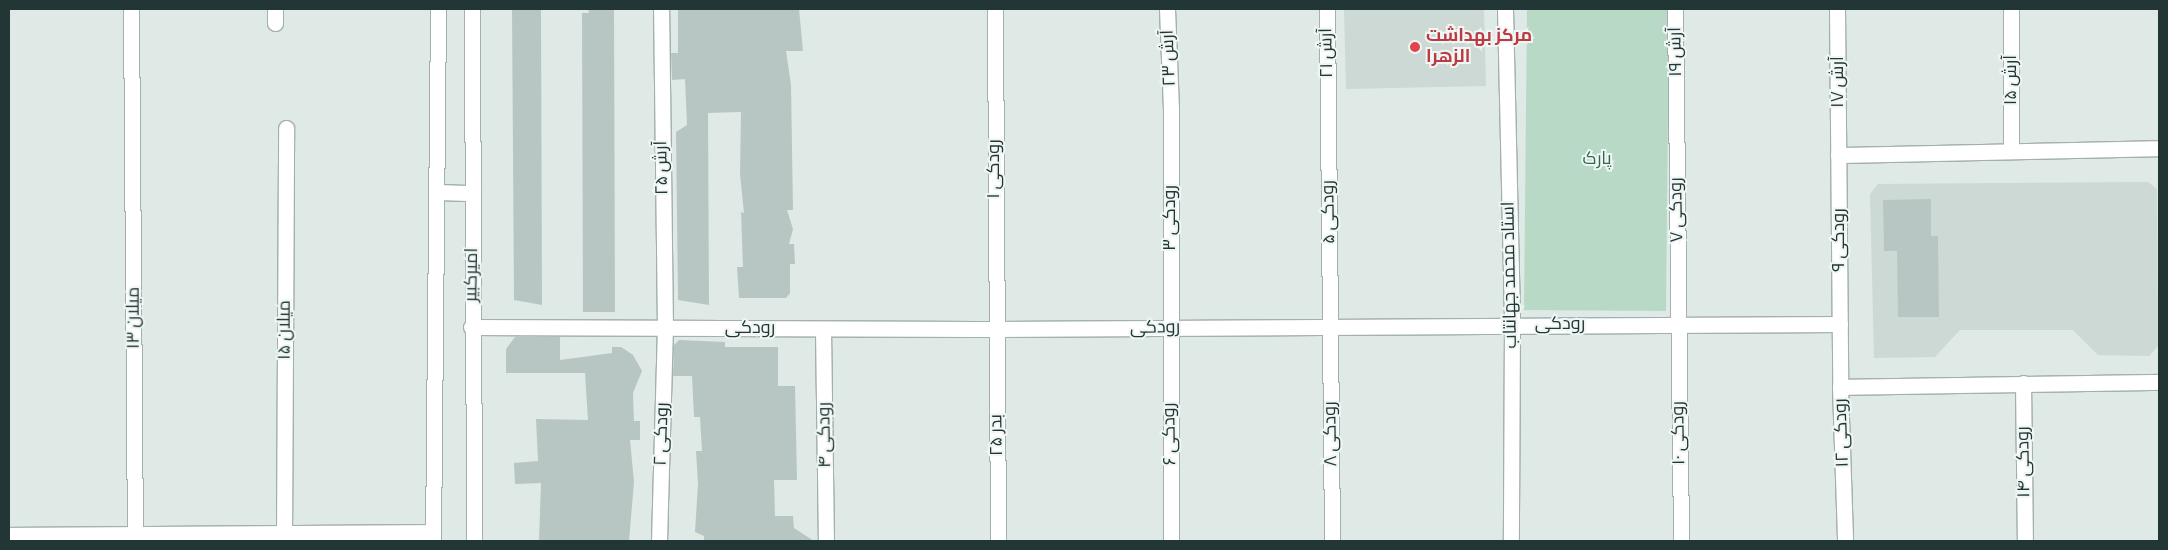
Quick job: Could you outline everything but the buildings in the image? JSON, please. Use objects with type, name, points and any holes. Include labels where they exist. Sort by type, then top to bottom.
[{"type":"street","name":"میلان ۱۳","points":[[131,9],[135,537]]},
{"type":"street","name":"امیرکبیر","points":[[433,536],[438,192],[438,9]]},
{"type":"street","name":"امیرکبیر","points":[[472,9],[473,193],[471,327],[474,541]]},
{"type":"street","name":"آرش ۲۵","points":[[661,9],[665,328]]},
{"type":"street","name":"رودکی ۱","points":[[995,9],[995,329]]},
{"type":"street","name":"آرش ۲۳","points":[[1166,9],[1170,108]]},
{"type":"street","name":"آرش ۲۱","points":[[1327,9],[1328,98]]},
{"type":"street","name":"استاد محمد جهانتاب","points":[[1505,9],[1512,325],[1511,541]]},
{"type":"street","name":"آرش ۱۹","points":[[1675,9],[1676,96]]},
{"type":"street","name":"آرش ۱۷","points":[[1837,9],[1838,156]]},
{"type":"street","name":"آرش ۱۵","points":[[2011,9],[2011,151]]},
{"type":"street","name":"رودکی ۷","points":[[1676,96],[1678,324]]},
{"type":"street","name":"رودکی ۵","points":[[1328,98],[1330,326]]},
{"type":"street","name":"رودکی ۳","points":[[1169,328],[1170,108]]},
{"type":"street","name":"میلان ۱۵","points":[[284,536],[286,128]]},
{"type":"street","points":[[1838,156],[2159,148]]},
{"type":"street","name":"رودکی ۹","points":[[1838,156],[1840,324]]},
{"type":"street","points":[[438,192],[473,193]]},
{"type":"street","name":"رودکی ۱۰","points":[[1678,324],[1680,541]]},
{"type":"street","name":"رودکی","points":[[471,327],[995,329],[1840,324]]},
{"type":"street","name":"رودکی ۱۲","points":[[1840,324],[1845,541]]},
{"type":"street","name":"رودکی ۸","points":[[1330,326],[1332,541]]},
{"type":"street","name":"رودکی ۲","points":[[658,541],[665,328]]},
{"type":"street","name":"رودکی ۶","points":[[1169,328],[1171,541]]},
{"type":"street","name":"رودکی ۴","points":[[823,329],[826,541]]},
{"type":"street","name":"بدر ۲۵","points":[[995,329],[998,541]]},
{"type":"street","points":[[1840,387],[2159,382]]},
{"type":"street","name":"رودکی ۱۴","points":[[2022,383],[2025,541]]},
{"type":"street","points":[[9,535],[135,537],[433,536]]},
{"type":"shaded area","name":"مرکز بهداشت الزهرا","points":[[1344,9],[1484,9],[1486,86],[1346,89]]},
{"type":"shaded area","points":[[2148,182],[2157,189],[2158,346],[2149,356],[2098,355],[2073,330],[1960,330],[1935,357],[1874,358],[1870,194],[1878,184]]},
{"type":"green space","name":"پارک","points":[[1527,9],[1669,9],[1666,311],[1524,310]]},
{"type":"place","name":"مرکز بهداشت الزهرا","points":[[1415,47]]}]
